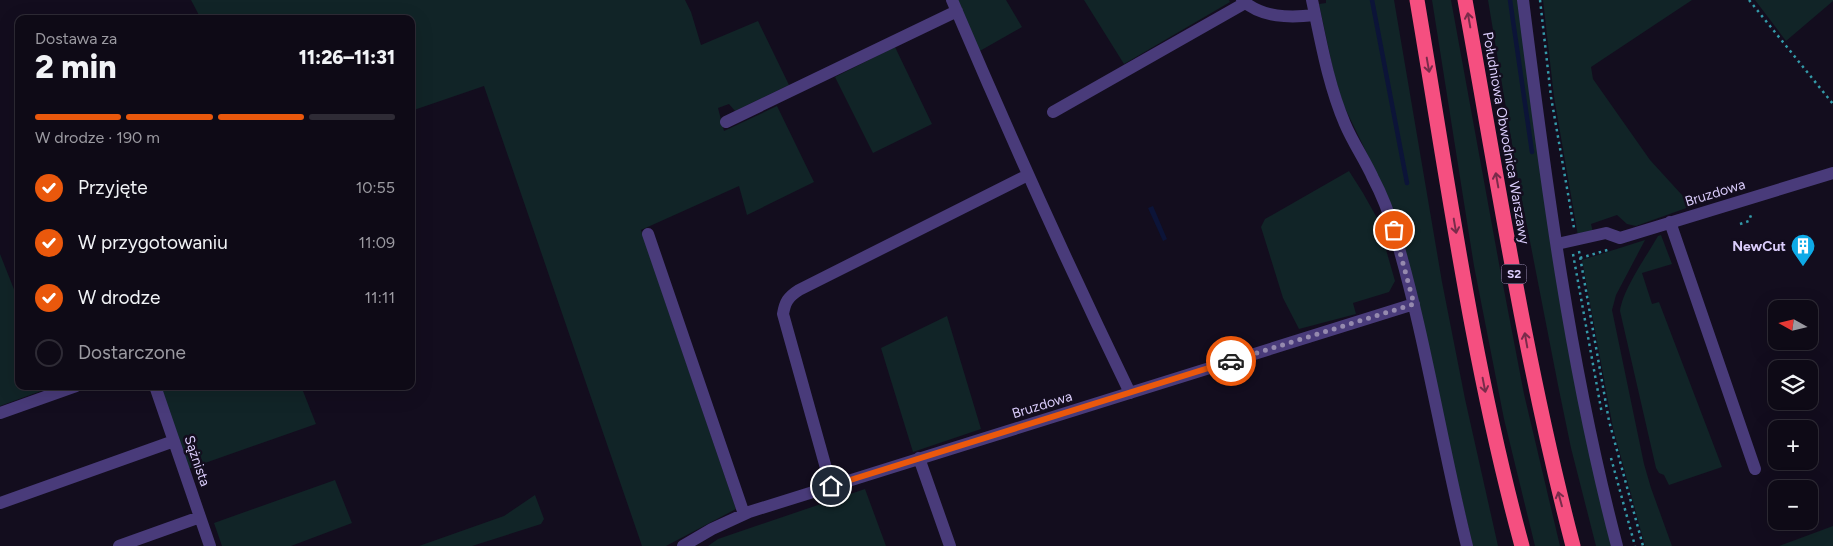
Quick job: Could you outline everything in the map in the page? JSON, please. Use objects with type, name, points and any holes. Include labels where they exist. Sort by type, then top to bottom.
[{"type":"highway","points":[[1417,0],[1470,314],[1497,446],[1522,546]]},
{"type":"highway","name":"Południowa Obwodnica Warszawy","points":[[1465,0],[1530,361],[1552,464],[1573,546]]},
{"type":"street","points":[[1312,0],[1334,97],[1346,127],[1374,179],[1394,230],[1414,304],[1449,473],[1467,546]]},
{"type":"street","points":[[1523,0],[1563,292],[1583,402],[1617,546]]},
{"type":"street","points":[[1053,112],[1243,1],[1271,15],[1298,17],[1315,14]]},
{"type":"street","points":[[726,122],[955,6],[1028,175],[1088,307],[1130,392]]},
{"type":"street","name":"Bruzdowa","points":[[1576,239],[1606,232],[1620,238],[1833,173]]},
{"type":"street","points":[[831,486],[783,314],[789,296],[1028,175]]},
{"type":"street","points":[[1670,222],[1755,469]]},
{"type":"street","points":[[648,234],[744,514]]},
{"type":"street","points":[[1557,244],[1576,239]]},
{"type":"street","name":"Bruzdowa","points":[[684,546],[705,532],[744,514],[1414,304]]},
{"type":"street","points":[[0,413],[65,390]]},
{"type":"street","name":"Sążnista","points":[[157,390],[210,546]]},
{"type":"street","points":[[0,502],[174,441]]},
{"type":"street","points":[[919,458],[950,546]]},
{"type":"street","points":[[119,546],[200,517]]},
{"type":"path","points":[[1540,0],[1551,97],[1609,421],[1642,546]]},
{"type":"path","points":[[1749,0],[1833,104]]},
{"type":"path","points":[[1573,256],[1602,418]]},
{"type":"path","points":[[1609,451],[1635,546]]},
{"type":"green space","points":[[191,0],[685,0],[691,12],[701,45],[758,21],[789,85],[735,111],[729,104],[718,108],[724,131],[777,106],[814,182],[747,215],[739,186],[641,230],[736,509],[666,546],[642,546],[484,86],[415,110],[415,15],[199,15]]},
{"type":"green space","points":[[957,0],[1006,0],[1022,27],[978,52]]},
{"type":"green space","points":[[1084,0],[1229,0],[1230,2],[1124,64]]},
{"type":"green space","points":[[1326,0],[1394,0],[1442,282],[1465,399],[1498,546],[1473,546],[1390,201],[1343,104],[1334,74],[1319,4],[1326,3]]},
{"type":"green space","points":[[1432,0],[1451,0],[1524,394],[1560,546],[1535,546],[1504,419],[1474,266]]},
{"type":"green space","points":[[1488,0],[1518,0],[1611,546],[1596,546],[1571,448],[1518,180]]},
{"type":"green space","points":[[1543,0],[1692,0],[1591,67],[1593,79],[1650,160],[1692,206],[1636,226],[1627,224],[1617,215],[1591,224],[1593,232],[1578,236],[1554,97]]},
{"type":"green space","points":[[1755,0],[1833,0],[1833,1],[1786,41]]},
{"type":"green space","points":[[895,47],[932,124],[873,153],[835,77]]},
{"type":"green space","points":[[1349,171],[1377,218],[1395,281],[1389,292],[1353,303],[1356,314],[1299,329],[1283,298],[1261,227],[1265,219]]},
{"type":"green space","points":[[1661,235],[1672,264],[1642,273],[1652,304],[1659,302],[1722,467],[1669,485],[1664,475],[1659,473],[1656,468],[1620,311],[1630,283],[1658,236]]},
{"type":"green space","points":[[1645,240],[1616,295],[1612,310],[1644,464],[1672,546],[1645,546],[1613,428],[1582,260]]},
{"type":"green space","points":[[0,254],[15,292],[15,390],[44,390],[0,406]]},
{"type":"green space","points":[[947,316],[981,429],[913,452],[881,348]]},
{"type":"green space","points":[[161,390],[303,390],[316,424],[188,469]]},
{"type":"green space","points":[[335,480],[352,523],[291,546],[222,546],[214,523]]},
{"type":"green space","points":[[865,489],[886,546],[708,546],[718,539]]},
{"type":"green space","points":[[535,495],[544,519],[541,524],[472,546],[419,546],[504,516]]},
{"type":"green space","points":[[1833,526],[1833,546],[1779,546]]},
{"type":"water","points":[[1153,206],[1167,239],[1163,241],[1148,208]]},
{"type":"waterway","points":[[1372,0],[1407,183]]},
{"type":"waterway","points":[[1510,0],[1532,152]]},
{"type":"way so far","points":[[1231,361],[1414,304],[1394,230]]},
{"type":"place","name":"NewCut","points":[[1803,267]]},
{"type":"route","points":[[831,486],[1231,361]]}]
